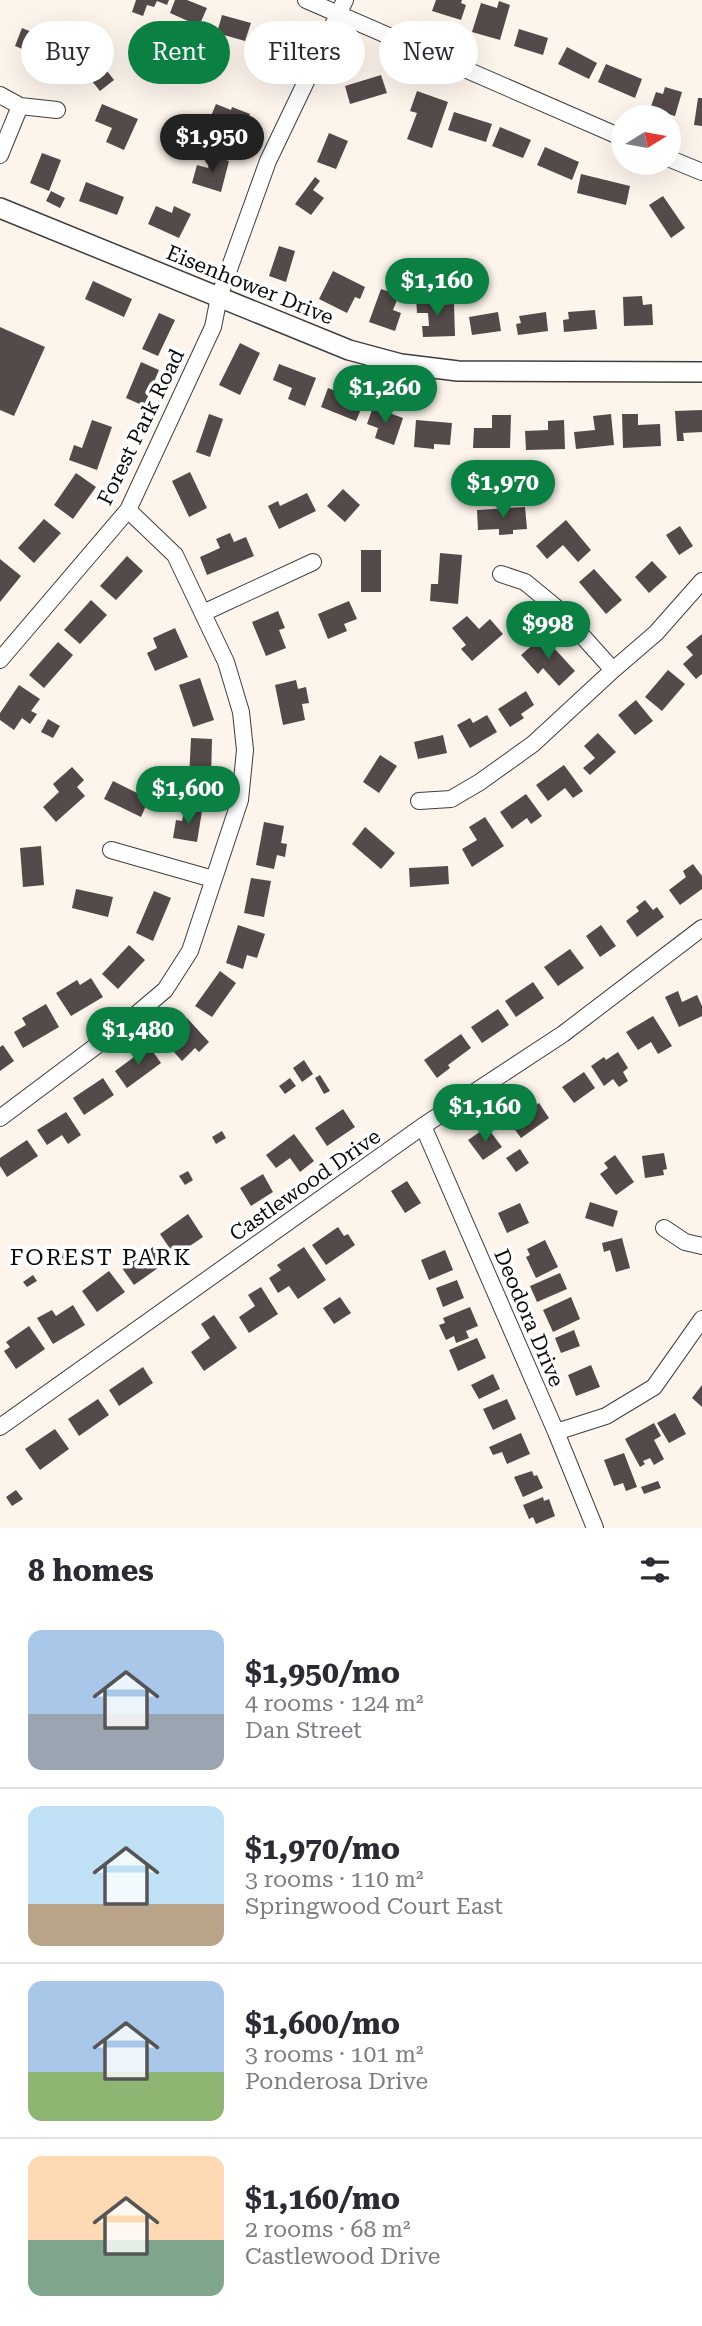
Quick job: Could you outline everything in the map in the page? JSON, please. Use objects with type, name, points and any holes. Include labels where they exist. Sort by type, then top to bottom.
[{"type":"street","points":[[306,0],[342,7],[611,132]]},
{"type":"street","name":"Forest Park Road","points":[[0,660],[128,510],[213,327],[219,297],[268,161],[342,7]]},
{"type":"street","points":[[0,95],[20,106],[57,110]]},
{"type":"street","points":[[0,155],[20,106]]},
{"type":"street","points":[[681,163],[702,172]]},
{"type":"street","name":"Eisenhower Drive","points":[[0,208],[349,350],[401,364],[458,371],[702,372]]},
{"type":"street","points":[[0,1118],[120,1028],[165,990],[190,950],[240,800],[245,750],[241,712],[226,662],[174,555],[128,510]]},
{"type":"street","points":[[203,613],[313,562]]},
{"type":"street","points":[[501,574],[525,582],[559,610],[612,670]]},
{"type":"street","points":[[419,801],[451,799],[533,744],[656,633],[702,581]]},
{"type":"street","points":[[111,850],[213,879]]},
{"type":"street","name":"Castlewood Drive","points":[[0,1426],[423,1126],[563,1034],[702,928]]},
{"type":"street","name":"Deodora Drive","points":[[423,1126],[595,1528]]},
{"type":"street","points":[[664,1228],[685,1242],[702,1246]]},
{"type":"street","points":[[556,1432],[606,1416],[654,1387],[702,1319]]},
{"type":"building","points":[[136,0],[169,0],[167,5],[157,1],[154,7],[147,5],[143,16],[132,12]]},
{"type":"building","points":[[175,0],[187,0],[207,8],[201,21],[188,21],[170,13]]},
{"type":"building","points":[[436,0],[462,0],[461,3],[466,5],[461,20],[432,11]]},
{"type":"building","points":[[499,1],[510,5],[500,40],[478,34],[478,21],[475,21],[481,3],[497,8]]},
{"type":"building","points":[[222,15],[244,21],[244,41],[230,37],[230,21],[220,21]]},
{"type":"building","points":[[519,29],[548,38],[543,55],[514,46]]},
{"type":"building","points":[[21,31],[21,48],[15,46]]},
{"type":"building","points":[[567,47],[597,63],[589,79],[558,64]]},
{"type":"building","points":[[606,64],[642,79],[635,98],[598,82]]},
{"type":"building","points":[[379,76],[379,84],[384,84],[387,93],[350,104],[345,86],[365,84],[365,80]]},
{"type":"building","points":[[94,84],[109,84],[100,91]]},
{"type":"building","points":[[665,87],[682,92],[678,105],[651,105],[656,92],[663,94]]},
{"type":"building","points":[[417,91],[448,102],[432,148],[407,139],[417,113],[410,111]]},
{"type":"building","points":[[698,98],[702,98],[702,126],[694,125]]},
{"type":"building","points":[[102,104],[138,119],[124,150],[106,142],[112,128],[95,121]]},
{"type":"building","points":[[216,104],[250,114],[236,147],[204,133]]},
{"type":"building","points":[[454,112],[492,124],[486,142],[448,130]]},
{"type":"building","points":[[500,127],[531,140],[523,158],[492,146]]},
{"type":"building","points":[[329,133],[348,141],[336,169],[317,162]]},
{"type":"building","points":[[545,147],[579,162],[572,180],[537,165]]},
{"type":"building","points":[[42,153],[61,160],[49,191],[30,183]]},
{"type":"building","points":[[212,156],[229,161],[221,192],[192,183],[197,165],[208,168]]},
{"type":"building","points":[[581,174],[630,186],[626,205],[577,193]]},
{"type":"building","points":[[315,177],[320,181],[313,190],[324,198],[311,215],[295,204]]},
{"type":"building","points":[[86,182],[124,197],[117,215],[79,201]]},
{"type":"building","points":[[51,191],[65,198],[60,208],[46,201]]},
{"type":"building","points":[[663,196],[685,228],[671,238],[649,205]]},
{"type":"building","points":[[156,206],[172,213],[174,206],[191,214],[179,238],[148,224]]},
{"type":"building","points":[[279,246],[295,251],[286,282],[269,276]]},
{"type":"building","points":[[333,271],[365,287],[360,299],[355,297],[347,313],[319,299]]},
{"type":"building","points":[[93,281],[132,299],[124,317],[85,299]]},
{"type":"building","points":[[381,289],[399,295],[393,310],[401,313],[395,331],[369,322]]},
{"type":"building","points":[[432,296],[432,305],[454,304],[455,336],[423,337],[422,326],[429,326],[428,313],[417,313],[416,297]]},
{"type":"building","points":[[642,296],[643,305],[652,304],[653,325],[624,326],[623,297]]},
{"type":"building","points":[[595,310],[597,329],[564,332],[563,320],[569,319],[568,312]]},
{"type":"building","points":[[498,312],[501,331],[472,335],[469,317]]},
{"type":"building","points":[[546,312],[548,331],[518,335],[516,324],[521,323],[519,316]]},
{"type":"building","points":[[159,313],[175,320],[158,356],[142,349]]},
{"type":"building","points":[[0,327],[45,347],[14,416],[0,410]]},
{"type":"building","points":[[240,343],[260,353],[240,395],[219,385]]},
{"type":"building","points":[[141,362],[159,370],[144,406],[126,398]]},
{"type":"building","points":[[279,364],[316,378],[305,406],[288,399],[292,388],[273,380]]},
{"type":"building","points":[[328,388],[364,402],[356,421],[321,407]]},
{"type":"building","points":[[373,407],[403,418],[394,445],[375,438],[378,428],[367,424]]},
{"type":"building","points":[[702,410],[702,432],[683,433],[684,441],[677,441],[675,411]]},
{"type":"building","points":[[209,414],[223,419],[210,457],[196,452]]},
{"type":"building","points":[[611,414],[614,445],[576,449],[574,432],[595,430],[593,416]]},
{"type":"building","points":[[622,414],[638,414],[638,425],[660,424],[661,446],[623,448]]},
{"type":"building","points":[[492,415],[511,415],[510,448],[473,448],[474,428],[492,428]]},
{"type":"building","points":[[92,420],[112,427],[97,470],[69,460],[74,445],[82,448]]},
{"type":"building","points":[[416,420],[452,423],[450,445],[434,444],[434,449],[414,447]]},
{"type":"building","points":[[564,420],[565,449],[526,450],[525,431],[548,430],[548,421]]},
{"type":"building","points":[[190,472],[207,508],[189,517],[172,481]]},
{"type":"building","points":[[76,473],[96,487],[73,519],[54,505]]},
{"type":"building","points":[[343,489],[360,505],[345,522],[327,506]]},
{"type":"building","points":[[307,493],[316,511],[279,529],[268,506],[278,501],[280,506]]},
{"type":"building","points":[[525,507],[527,529],[499,535],[499,529],[478,530],[477,510]]},
{"type":"building","points":[[44,519],[61,533],[34,563],[18,548]]},
{"type":"building","points":[[566,520],[591,550],[578,562],[563,545],[547,559],[536,546]]},
{"type":"building","points":[[680,526],[693,546],[679,555],[666,535]]},
{"type":"building","points":[[230,533],[234,542],[246,537],[254,556],[207,575],[200,557],[220,548],[216,539]]},
{"type":"building","points":[[361,550],[381,550],[381,592],[361,592]]},
{"type":"building","points":[[440,553],[462,555],[458,604],[430,601],[431,584],[438,584]]},
{"type":"building","points":[[127,556],[143,571],[116,600],[100,586]]},
{"type":"building","points":[[0,559],[21,576],[0,602]]},
{"type":"building","points":[[652,561],[667,577],[649,593],[635,577]]},
{"type":"building","points":[[594,569],[622,600],[606,614],[579,582]]},
{"type":"building","points":[[91,600],[107,615],[80,644],[64,630]]},
{"type":"building","points":[[349,601],[357,619],[344,624],[347,631],[328,639],[318,614]]},
{"type":"building","points":[[278,611],[285,628],[279,630],[286,648],[266,656],[252,622]]},
{"type":"building","points":[[467,616],[479,629],[490,619],[503,634],[472,661],[461,649],[466,645],[452,628]]},
{"type":"building","points":[[175,628],[188,657],[155,671],[147,653],[157,648],[153,638]]},
{"type":"building","points":[[702,634],[702,674],[696,679],[683,664],[693,655],[686,647]]},
{"type":"building","points":[[543,636],[575,671],[559,686],[543,668],[538,674],[521,655]]},
{"type":"building","points":[[58,642],[73,655],[44,688],[29,675]]},
{"type":"building","points":[[668,670],[685,684],[662,711],[645,697]]},
{"type":"building","points":[[200,678],[214,720],[193,727],[179,685]]},
{"type":"building","points":[[296,680],[298,689],[306,687],[309,703],[302,704],[305,720],[283,725],[275,685]]},
{"type":"building","points":[[19,685],[40,699],[31,711],[37,714],[30,724],[22,718],[14,730],[0,720],[0,713]]},
{"type":"building","points":[[526,691],[534,705],[521,714],[524,718],[510,727],[498,709]]},
{"type":"building","points":[[636,700],[653,721],[635,735],[618,715]]},
{"type":"building","points":[[487,715],[497,732],[470,748],[457,725],[470,718],[473,723]]},
{"type":"building","points":[[48,719],[60,726],[53,738],[41,732]]},
{"type":"building","points":[[598,733],[616,752],[590,775],[583,768],[595,758],[584,746]]},
{"type":"building","points":[[443,735],[447,753],[418,759],[414,742]]},
{"type":"building","points":[[191,738],[212,739],[211,780],[189,779]]},
{"type":"building","points":[[380,755],[397,766],[379,793],[363,782]]},
{"type":"building","points":[[564,765],[583,791],[573,798],[565,788],[548,801],[536,785]]},
{"type":"building","points":[[72,767],[84,780],[77,787],[85,796],[56,822],[43,807],[59,792],[53,784]]},
{"type":"building","points":[[113,781],[149,799],[141,817],[104,799]]},
{"type":"building","points":[[526,794],[542,816],[531,824],[527,818],[512,829],[500,812]]},
{"type":"building","points":[[185,808],[202,811],[197,842],[173,838],[176,820],[182,821]]},
{"type":"building","points":[[485,817],[504,846],[472,867],[462,849],[477,840],[469,827]]},
{"type":"building","points":[[264,822],[284,826],[281,843],[287,844],[285,857],[277,855],[274,869],[256,865]]},
{"type":"building","points":[[365,827],[395,853],[381,869],[352,844]]},
{"type":"building","points":[[41,846],[44,885],[23,887],[20,848]]},
{"type":"building","points":[[693,864],[702,876],[702,889],[680,905],[669,890],[686,877],[683,871]]},
{"type":"building","points":[[448,866],[449,884],[410,887],[409,868]]},
{"type":"building","points":[[251,878],[271,881],[264,917],[244,913]]},
{"type":"building","points":[[76,889],[113,897],[108,917],[72,908]]},
{"type":"building","points":[[154,891],[171,898],[153,941],[136,933]]},
{"type":"building","points":[[645,900],[653,910],[657,907],[664,917],[637,937],[626,921],[639,911],[636,907]]},
{"type":"building","points":[[238,925],[265,934],[257,958],[247,955],[243,969],[226,963]]},
{"type":"building","points":[[601,925],[616,946],[600,957],[586,936]]},
{"type":"building","points":[[129,945],[145,960],[118,989],[102,974]]},
{"type":"building","points":[[570,949],[584,968],[558,986],[544,967]]},
{"type":"building","points":[[220,971],[236,983],[212,1017],[195,1006]]},
{"type":"building","points":[[91,978],[103,997],[71,1016],[56,993],[77,980],[80,985]]},
{"type":"building","points":[[533,982],[544,998],[516,1017],[505,1001]]},
{"type":"building","points":[[678,991],[682,1002],[697,995],[702,1006],[702,1016],[679,1027],[665,997]]},
{"type":"building","points":[[46,1004],[59,1027],[23,1048],[14,1032],[26,1025],[22,1018]]},
{"type":"building","points":[[498,1009],[509,1025],[482,1043],[471,1027]]},
{"type":"building","points":[[653,1016],[672,1046],[658,1054],[651,1042],[638,1050],[626,1032]]},
{"type":"building","points":[[187,1018],[209,1042],[199,1052],[195,1048],[182,1061],[163,1040]]},
{"type":"building","points":[[461,1034],[471,1048],[448,1065],[450,1068],[437,1078],[424,1060]]},
{"type":"building","points":[[3,1045],[14,1061],[0,1071],[0,1047]]},
{"type":"building","points":[[149,1046],[161,1063],[127,1088],[115,1071]]},
{"type":"building","points":[[618,1052],[628,1068],[623,1072],[628,1081],[619,1087],[613,1079],[604,1086],[591,1066]]},
{"type":"building","points":[[304,1060],[313,1074],[302,1082],[293,1068]]},
{"type":"building","points":[[584,1072],[595,1088],[574,1103],[562,1087]]},
{"type":"building","points":[[320,1075],[330,1091],[324,1094],[315,1078]]},
{"type":"building","points":[[103,1078],[114,1095],[84,1115],[73,1098]]},
{"type":"building","points":[[290,1078],[296,1086],[285,1094],[279,1086]]},
{"type":"building","points":[[539,1103],[549,1118],[521,1138],[505,1116],[514,1110],[519,1117]]},
{"type":"building","points":[[343,1109],[355,1127],[327,1146],[315,1128]]},
{"type":"building","points":[[66,1112],[81,1135],[68,1144],[62,1135],[47,1145],[37,1130]]},
{"type":"building","points":[[487,1127],[502,1147],[483,1160],[468,1140]]},
{"type":"building","points":[[222,1131],[226,1138],[216,1144],[212,1137]]},
{"type":"building","points":[[294,1134],[314,1161],[300,1172],[290,1158],[276,1168],[266,1155]]},
{"type":"building","points":[[27,1140],[38,1156],[7,1177],[0,1166],[0,1158]]},
{"type":"building","points":[[520,1149],[529,1163],[516,1172],[506,1158]]},
{"type":"building","points":[[664,1153],[667,1169],[663,1170],[664,1175],[645,1178],[642,1156]]},
{"type":"building","points":[[615,1155],[634,1182],[616,1195],[600,1174],[608,1168],[604,1163]]},
{"type":"building","points":[[188,1171],[193,1180],[185,1185],[179,1176]]},
{"type":"building","points":[[263,1174],[273,1192],[251,1206],[240,1188]]},
{"type":"building","points":[[407,1181],[421,1203],[405,1213],[391,1191]]},
{"type":"building","points":[[590,1202],[618,1211],[613,1227],[585,1218]]},
{"type":"building","points":[[520,1203],[529,1223],[507,1233],[498,1213]]},
{"type":"building","points":[[188,1214],[203,1237],[175,1256],[160,1234]]},
{"type":"building","points":[[338,1227],[344,1236],[348,1234],[355,1245],[326,1265],[312,1245]]},
{"type":"building","points":[[622,1238],[630,1268],[616,1272],[610,1250],[604,1252],[602,1243]]},
{"type":"building","points":[[545,1240],[558,1267],[536,1278],[526,1257],[530,1255],[527,1249]]},
{"type":"building","points":[[68,1246],[78,1258],[69,1266],[59,1254]]},
{"type":"building","points":[[153,1247],[165,1263],[134,1285],[122,1268],[128,1264],[123,1258],[133,1251],[138,1258]]},
{"type":"building","points":[[304,1247],[326,1280],[298,1299],[289,1286],[278,1293],[269,1278],[281,1270],[277,1265]]},
{"type":"building","points":[[445,1250],[453,1270],[429,1280],[421,1260]]},
{"type":"building","points":[[109,1271],[125,1292],[97,1312],[82,1291]]},
{"type":"building","points":[[560,1273],[567,1289],[537,1302],[530,1286]]},
{"type":"building","points":[[33,1275],[37,1281],[27,1287],[23,1282]]},
{"type":"building","points":[[457,1280],[464,1298],[443,1307],[436,1288]]},
{"type":"building","points":[[261,1287],[278,1314],[249,1333],[239,1317],[255,1306],[248,1295]]},
{"type":"building","points":[[340,1297],[351,1313],[334,1324],[323,1308]]},
{"type":"building","points":[[571,1297],[580,1319],[553,1332],[543,1310]]},
{"type":"building","points":[[73,1305],[85,1325],[53,1344],[37,1318],[52,1310],[56,1316]]},
{"type":"building","points":[[470,1307],[478,1326],[466,1331],[469,1338],[456,1343],[454,1336],[446,1340],[439,1325],[445,1323],[443,1318]]},
{"type":"building","points":[[214,1315],[237,1348],[204,1371],[191,1352],[210,1338],[201,1324]]},
{"type":"building","points":[[29,1326],[45,1349],[16,1369],[4,1351],[10,1347],[6,1342]]},
{"type":"building","points":[[574,1330],[580,1346],[561,1353],[555,1338]]},
{"type":"building","points":[[477,1338],[486,1358],[458,1371],[449,1350]]},
{"type":"building","points":[[591,1365],[600,1387],[576,1396],[568,1375]]},
{"type":"building","points":[[143,1367],[153,1383],[119,1406],[109,1390]]},
{"type":"building","points":[[493,1374],[500,1389],[479,1399],[471,1385]]},
{"type":"building","points":[[702,1385],[702,1407],[692,1398]]},
{"type":"building","points":[[98,1399],[109,1415],[79,1436],[68,1419]]},
{"type":"building","points":[[507,1399],[516,1419],[493,1430],[483,1409]]},
{"type":"building","points":[[675,1413],[686,1434],[669,1443],[657,1423]]},
{"type":"building","points":[[654,1423],[661,1436],[654,1440],[664,1459],[654,1465],[650,1458],[643,1461],[645,1464],[640,1467],[625,1439]]},
{"type":"building","points":[[55,1429],[69,1449],[40,1470],[25,1449]]},
{"type":"building","points":[[521,1433],[530,1454],[507,1464],[502,1452],[493,1455],[489,1447]]},
{"type":"building","points":[[624,1453],[637,1487],[626,1491],[623,1483],[614,1486],[604,1460]]},
{"type":"building","points":[[532,1471],[543,1488],[523,1497],[514,1477]]},
{"type":"building","points":[[658,1481],[661,1488],[644,1494],[641,1487]]},
{"type":"building","points":[[16,1490],[23,1499],[12,1506],[6,1497]]},
{"type":"building","points":[[543,1497],[544,1501],[549,1499],[555,1516],[536,1524],[533,1517],[529,1519],[523,1505]]},
{"type":"district","name":"FOREST PARK","points":[[101,1257]]}]
